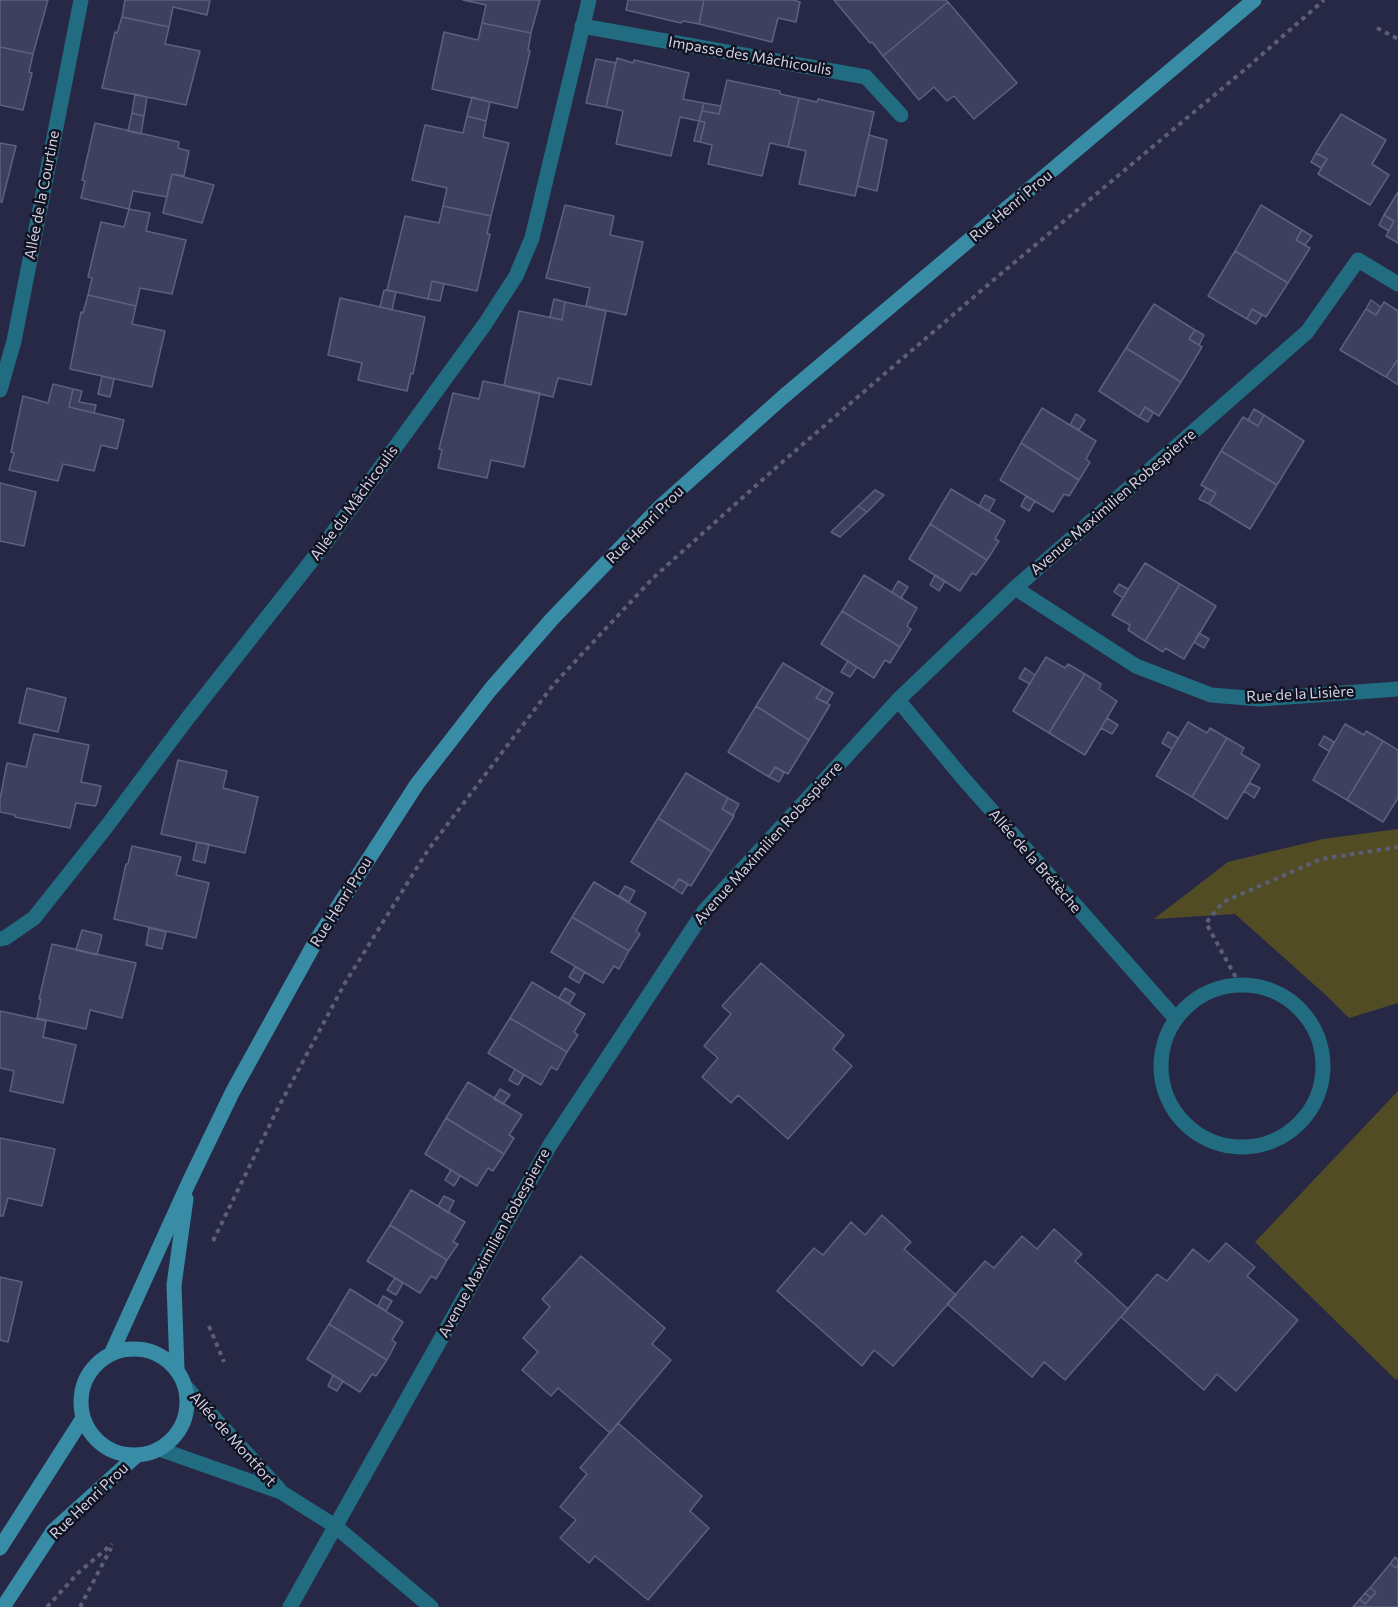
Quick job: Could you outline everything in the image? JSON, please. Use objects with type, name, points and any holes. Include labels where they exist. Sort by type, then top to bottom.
[{"type":"street","name":"Allée de la Courtine","points":[[0,390],[14,341],[81,0]]},
{"type":"street","name":"Allée du Mâchicoulis","points":[[0,939],[34,918],[107,826],[324,545],[485,324],[516,276],[532,238],[589,0]]},
{"type":"street","name":"Rue Henri Prou","points":[[111,1354],[233,1091],[317,939],[417,784],[490,690],[552,619],[662,506],[783,397],[1254,0]]},
{"type":"street","name":"Impasse des Mâchicoulis","points":[[582,26],[866,77],[901,115]]},
{"type":"street","name":"Avenue Maximilien Robespierre","points":[[290,1607],[550,1144],[705,910],[897,700],[1015,588],[1307,332],[1358,261],[1398,284]]},
{"type":"street","name":"Rue de la Lisière","points":[[1015,588],[1136,666],[1211,695],[1260,699],[1398,689]]},
{"type":"street","name":"Allée de la Brétèche","points":[[897,700],[977,795],[1176,1020]]},
{"type":"street","points":[[1259,984],[1304,1011],[1323,1051],[1324,1078],[1315,1104],[1283,1137],[1244,1148],[1208,1141],[1172,1109],[1160,1073],[1168,1030],[1176,1020],[1194,999],[1226,985],[1259,984]]},
{"type":"street","name":"Rue Henri Prou","points":[[177,1369],[174,1285],[189,1182]]},
{"type":"street","points":[[128,1349],[147,1350],[164,1357],[177,1369],[185,1386],[188,1400],[181,1429],[171,1441],[159,1449],[136,1456],[119,1453],[103,1445],[91,1433],[83,1418],[81,1403],[83,1388],[89,1374],[98,1363],[111,1354],[128,1349]]},
{"type":"street","name":"Allée de Montfort","points":[[185,1386],[281,1492]]},
{"type":"street","points":[[0,1548],[83,1418]]},
{"type":"street","name":"Allée de Montfort","points":[[159,1449],[281,1492],[335,1526],[431,1607]]},
{"type":"street","name":"Rue Henri Prou","points":[[3,1607],[53,1531],[136,1456]]},
{"type":"path","points":[[212,1249],[213,1240],[278,1108],[345,983],[428,850],[554,684],[653,579],[780,464],[1324,0]]},
{"type":"path","points":[[1377,28],[1398,39]]},
{"type":"path","points":[[1240,985],[1206,923],[1223,902],[1321,859],[1398,848]]},
{"type":"path","points":[[208,1318],[209,1328],[224,1362]]},
{"type":"path","points":[[47,1607],[78,1573],[112,1544],[80,1607]]},
{"type":"shaded area","points":[[1398,829],[1398,1003],[1349,1018],[1235,914],[1154,919],[1228,862],[1323,839]]},
{"type":"shaded area","points":[[1398,1091],[1398,1377],[1396,1380],[1255,1242]]},
{"type":"building","points":[[0,0],[48,0],[33,54],[0,47]]},
{"type":"building","points":[[125,0],[210,0],[207,15],[173,7],[169,27],[122,17]]},
{"type":"building","points":[[463,0],[540,0],[531,33],[482,23],[486,5]]},
{"type":"building","points":[[628,0],[704,0],[699,24],[683,21],[681,23],[626,10]]},
{"type":"building","points":[[704,0],[793,0],[800,2],[796,22],[778,18],[772,42],[699,24]]},
{"type":"building","points":[[834,0],[946,0],[948,2],[883,56]]},
{"type":"building","points":[[948,2],[1017,83],[974,119],[954,96],[947,101],[934,87],[919,100],[883,56]]},
{"type":"building","points":[[122,17],[169,27],[165,44],[200,51],[186,105],[102,88],[115,32],[117,33]]},
{"type":"building","points":[[482,23],[531,33],[528,50],[530,51],[517,108],[432,89],[444,32],[478,40]]},
{"type":"building","points":[[0,47],[33,54],[29,72],[32,73],[23,110],[0,105]]},
{"type":"building","points":[[617,58],[689,73],[683,99],[704,103],[699,121],[680,117],[671,156],[616,144],[623,111],[606,107]]},
{"type":"building","points":[[596,59],[616,63],[606,107],[586,103]]},
{"type":"building","points":[[727,80],[780,91],[780,94],[799,98],[788,147],[770,143],[762,176],[708,164],[712,145],[700,142],[705,122],[699,121],[702,111],[719,114]]},
{"type":"building","points":[[135,94],[147,97],[144,116],[132,113]]},
{"type":"building","points":[[472,97],[490,102],[486,121],[467,116]]},
{"type":"building","points":[[799,98],[817,102],[818,99],[874,112],[855,196],[799,184],[806,151],[788,147]]},
{"type":"building","points":[[704,103],[721,106],[719,114],[702,111]]},
{"type":"building","points":[[132,113],[144,116],[141,134],[128,131]]},
{"type":"building","points":[[1341,114],[1386,140],[1372,164],[1389,175],[1370,205],[1318,174],[1327,159],[1316,153]]},
{"type":"building","points":[[467,116],[486,121],[483,137],[509,143],[491,216],[443,206],[447,188],[412,180],[425,125],[463,133]]},
{"type":"building","points":[[699,121],[705,122],[700,142],[694,141]]},
{"type":"building","points":[[95,123],[179,142],[178,148],[189,151],[184,176],[172,174],[167,197],[133,191],[129,209],[81,198],[85,181],[82,180]]},
{"type":"building","points":[[869,135],[887,140],[877,191],[857,186]]},
{"type":"building","points":[[0,143],[16,146],[2,202],[0,202]]},
{"type":"building","points":[[1316,153],[1327,159],[1321,168],[1311,162]]},
{"type":"building","points":[[172,174],[214,185],[202,223],[163,213]]},
{"type":"building","points":[[1398,192],[1398,243],[1386,236],[1394,221],[1384,215]]},
{"type":"building","points":[[565,205],[614,216],[610,235],[643,242],[626,315],[586,306],[590,288],[546,278]]},
{"type":"building","points":[[1261,205],[1302,230],[1296,240],[1310,248],[1288,283],[1235,251]]},
{"type":"building","points":[[443,206],[491,216],[487,234],[490,234],[477,291],[432,281],[428,299],[387,290],[405,216],[439,223]]},
{"type":"building","points":[[129,209],[150,213],[146,231],[186,240],[172,294],[140,288],[136,306],[88,295],[92,278],[88,277],[101,222],[124,227]]},
{"type":"building","points":[[1384,215],[1394,221],[1389,231],[1379,225]]},
{"type":"building","points":[[1302,230],[1312,236],[1305,245],[1296,240]]},
{"type":"building","points":[[1235,251],[1288,283],[1266,317],[1252,309],[1247,319],[1208,296]]},
{"type":"building","points":[[432,281],[444,284],[440,301],[428,299]]},
{"type":"building","points":[[384,290],[396,292],[392,310],[380,307]]},
{"type":"building","points":[[88,295],[136,306],[132,324],[165,331],[152,387],[70,369],[81,312],[83,313]]},
{"type":"building","points":[[340,298],[425,317],[413,374],[411,373],[407,391],[358,380],[362,363],[328,355]]},
{"type":"building","points":[[554,299],[565,302],[562,320],[550,317]]},
{"type":"building","points":[[1371,300],[1381,307],[1376,315],[1366,309]]},
{"type":"building","points":[[565,302],[606,311],[591,385],[558,378],[553,397],[504,386],[519,311],[562,320]]},
{"type":"building","points":[[1384,302],[1398,311],[1398,359],[1386,377],[1340,350],[1366,309],[1376,315]]},
{"type":"building","points":[[1154,304],[1195,330],[1189,339],[1202,347],[1181,382],[1126,348]]},
{"type":"building","points":[[1252,309],[1262,315],[1256,324],[1247,319]]},
{"type":"building","points":[[1195,330],[1204,335],[1199,345],[1189,339]]},
{"type":"building","points":[[1126,348],[1181,382],[1159,416],[1145,407],[1139,417],[1099,391]]},
{"type":"building","points":[[1398,359],[1398,385],[1386,377]]},
{"type":"building","points":[[102,376],[114,379],[110,397],[98,394]]},
{"type":"building","points":[[483,381],[540,393],[524,467],[491,460],[487,478],[438,468],[442,450],[439,449],[453,393],[479,399]]},
{"type":"building","points":[[53,384],[73,389],[69,407],[124,420],[117,449],[101,445],[94,471],[63,464],[58,481],[9,470],[23,396],[48,403]]},
{"type":"building","points":[[73,389],[82,391],[79,402],[96,405],[94,413],[69,407]]},
{"type":"building","points":[[1145,407],[1153,413],[1148,422],[1139,417]]},
{"type":"building","points":[[1042,408],[1096,441],[1086,459],[1090,462],[1079,480],[1021,443]]},
{"type":"building","points":[[1254,409],[1264,415],[1258,426],[1248,420]]},
{"type":"building","points":[[1076,414],[1085,420],[1079,430],[1070,425]]},
{"type":"building","points":[[1264,415],[1304,441],[1277,485],[1221,451],[1243,417],[1258,426]]},
{"type":"building","points":[[1021,443],[1079,480],[1069,496],[1064,494],[1053,512],[1000,480]]},
{"type":"building","points":[[1221,451],[1277,485],[1250,529],[1209,504],[1216,493],[1201,485]]},
{"type":"building","points":[[0,483],[36,492],[24,546],[0,541]]},
{"type":"building","points":[[1206,488],[1216,493],[1209,504],[1199,499]]},
{"type":"building","points":[[951,489],[1005,521],[995,539],[999,541],[987,560],[930,524]]},
{"type":"building","points":[[875,490],[884,495],[867,512],[858,506]]},
{"type":"building","points":[[985,495],[995,500],[989,511],[979,506]]},
{"type":"building","points":[[1026,496],[1035,501],[1029,511],[1021,506]]},
{"type":"building","points":[[858,506],[867,512],[840,537],[831,532]]},
{"type":"building","points":[[930,524],[987,560],[976,575],[972,573],[960,591],[909,559]]},
{"type":"building","points":[[1145,563],[1180,584],[1145,641],[1128,630],[1130,625],[1112,615]]},
{"type":"building","points":[[864,575],[917,608],[907,626],[911,629],[900,647],[842,611]]},
{"type":"building","points":[[935,575],[945,581],[939,591],[930,585]]},
{"type":"building","points":[[898,581],[908,587],[901,598],[892,592]]},
{"type":"building","points":[[1119,584],[1128,589],[1123,598],[1114,592]]},
{"type":"building","points":[[1180,584],[1216,606],[1184,659],[1165,648],[1163,652],[1145,641]]},
{"type":"building","points":[[842,611],[900,647],[890,663],[885,660],[874,678],[821,644]]},
{"type":"building","points":[[1199,633],[1209,639],[1204,648],[1194,642]]},
{"type":"building","points":[[1046,657],[1065,668],[1068,664],[1085,674],[1049,733],[1013,711]]},
{"type":"building","points":[[848,661],[857,667],[850,677],[841,672]]},
{"type":"building","points":[[783,663],[823,687],[816,698],[830,705],[809,740],[756,706]]},
{"type":"building","points":[[1025,668],[1035,675],[1030,684],[1019,678]]},
{"type":"building","points":[[1085,674],[1101,684],[1099,689],[1117,701],[1085,755],[1049,733]]},
{"type":"building","points":[[823,687],[833,693],[827,703],[816,698]]},
{"type":"building","points":[[27,688],[66,698],[58,732],[19,723]]},
{"type":"building","points":[[756,706],[809,740],[788,774],[775,767],[769,777],[728,752]]},
{"type":"building","points":[[1107,718],[1118,725],[1112,734],[1101,728]]},
{"type":"building","points":[[1188,722],[1207,733],[1210,728],[1227,738],[1192,797],[1156,776]]},
{"type":"building","points":[[1345,724],[1364,735],[1366,731],[1383,741],[1347,800],[1313,780]]},
{"type":"building","points":[[1168,732],[1178,738],[1172,749],[1162,743]]},
{"type":"building","points":[[34,734],[89,745],[81,782],[101,786],[95,806],[76,803],[70,828],[0,812],[0,799],[7,763],[26,767]]},
{"type":"building","points":[[1324,736],[1334,742],[1329,751],[1319,745]]},
{"type":"building","points":[[1227,738],[1244,748],[1241,754],[1260,765],[1227,819],[1192,797]]},
{"type":"building","points":[[1383,741],[1398,750],[1398,798],[1383,822],[1347,800]]},
{"type":"building","points":[[178,760],[227,771],[223,788],[258,797],[245,853],[161,834]]},
{"type":"building","points":[[775,767],[784,773],[779,782],[769,777]]},
{"type":"building","points":[[686,773],[728,798],[722,809],[734,816],[712,852],[658,818]]},
{"type":"building","points":[[1250,783],[1260,788],[1254,798],[1244,791]]},
{"type":"building","points":[[728,798],[739,804],[733,815],[722,809]]},
{"type":"building","points":[[658,818],[712,852],[691,886],[679,879],[673,888],[631,862]]},
{"type":"building","points":[[197,842],[209,844],[205,863],[193,860]]},
{"type":"building","points":[[132,846],[181,857],[176,875],[209,883],[196,938],[114,919]]},
{"type":"building","points":[[679,879],[688,884],[682,894],[673,888]]},
{"type":"building","points":[[594,882],[646,913],[636,931],[640,934],[629,951],[572,917]]},
{"type":"building","points":[[625,886],[635,891],[629,902],[619,896]]},
{"type":"building","points":[[572,917],[629,951],[619,969],[614,966],[603,983],[551,952]]},
{"type":"building","points":[[149,928],[166,932],[162,949],[146,945]]},
{"type":"building","points":[[82,930],[102,935],[97,955],[76,950]]},
{"type":"building","points":[[52,944],[136,963],[122,1018],[90,1010],[86,1029],[37,1018],[41,999],[39,999]]},
{"type":"building","points":[[761,963],[844,1035],[833,1049],[852,1066],[788,1139],[738,1095],[731,1103],[702,1077],[718,1058],[704,1046],[731,1014],[722,1006]]},
{"type":"building","points":[[575,967],[585,972],[579,983],[569,977]]},
{"type":"building","points":[[532,982],[585,1014],[574,1032],[578,1035],[567,1052],[510,1018]]},
{"type":"building","points":[[565,988],[575,994],[569,1004],[559,998]]},
{"type":"building","points":[[0,1011],[46,1021],[43,1037],[76,1045],[63,1103],[10,1091],[14,1071],[0,1068]]},
{"type":"building","points":[[510,1018],[567,1052],[557,1070],[551,1067],[541,1085],[488,1053]]},
{"type":"building","points":[[515,1069],[524,1075],[518,1085],[509,1080]]},
{"type":"building","points":[[468,1082],[522,1115],[509,1135],[514,1138],[504,1154],[446,1118]]},
{"type":"building","points":[[500,1089],[510,1095],[503,1104],[494,1099]]},
{"type":"building","points":[[446,1118],[504,1154],[493,1171],[488,1168],[477,1186],[425,1154]]},
{"type":"building","points":[[0,1138],[55,1149],[42,1206],[8,1198],[3,1216],[0,1216]]},
{"type":"building","points":[[451,1170],[460,1176],[454,1186],[445,1180]]},
{"type":"building","points":[[411,1190],[465,1222],[453,1242],[458,1244],[447,1260],[390,1225]]},
{"type":"building","points":[[444,1196],[454,1201],[448,1213],[438,1206]]},
{"type":"building","points":[[882,1215],[911,1242],[904,1249],[956,1295],[893,1366],[874,1350],[862,1366],[777,1291],[814,1248],[823,1255],[851,1222],[865,1235]]},
{"type":"building","points":[[390,1225],[447,1260],[436,1279],[431,1276],[420,1293],[367,1261]]},
{"type":"building","points":[[1054,1229],[1082,1254],[1075,1261],[1128,1309],[1065,1380],[1044,1362],[1032,1377],[947,1304],[985,1261],[994,1268],[1022,1236],[1037,1249]]},
{"type":"building","points":[[1226,1243],[1255,1267],[1247,1276],[1298,1320],[1236,1391],[1217,1374],[1204,1390],[1121,1317],[1157,1274],[1167,1281],[1193,1249],[1209,1262]]},
{"type":"building","points":[[581,1256],[665,1328],[652,1344],[671,1360],[610,1433],[558,1388],[551,1396],[522,1370],[538,1352],[523,1338],[550,1307],[542,1299]]},
{"type":"building","points":[[0,1277],[22,1282],[8,1342],[0,1340]]},
{"type":"building","points":[[395,1278],[403,1283],[396,1295],[387,1290]]},
{"type":"building","points":[[350,1289],[403,1322],[392,1340],[396,1343],[387,1360],[329,1324]]},
{"type":"building","points":[[383,1296],[392,1301],[386,1311],[378,1306]]},
{"type":"building","points":[[329,1324],[387,1360],[376,1376],[372,1374],[360,1392],[307,1359]]},
{"type":"building","points":[[333,1375],[343,1381],[337,1391],[328,1386]]},
{"type":"building","points":[[618,1423],[702,1496],[690,1511],[709,1528],[648,1600],[595,1556],[589,1563],[560,1538],[576,1520],[560,1507],[587,1474],[580,1468]]},
{"type":"building","points":[[1395,1557],[1398,1560],[1396,1568],[1390,1564]]},
{"type":"building","points":[[1390,1564],[1396,1568],[1398,1565],[1398,1607],[1353,1607],[1360,1599],[1365,1604],[1376,1592],[1370,1588]]},
{"type":"building","points":[[1370,1588],[1376,1592],[1371,1598],[1365,1593]]},
{"type":"building","points":[[1365,1593],[1371,1598],[1365,1604],[1360,1599]]}]
